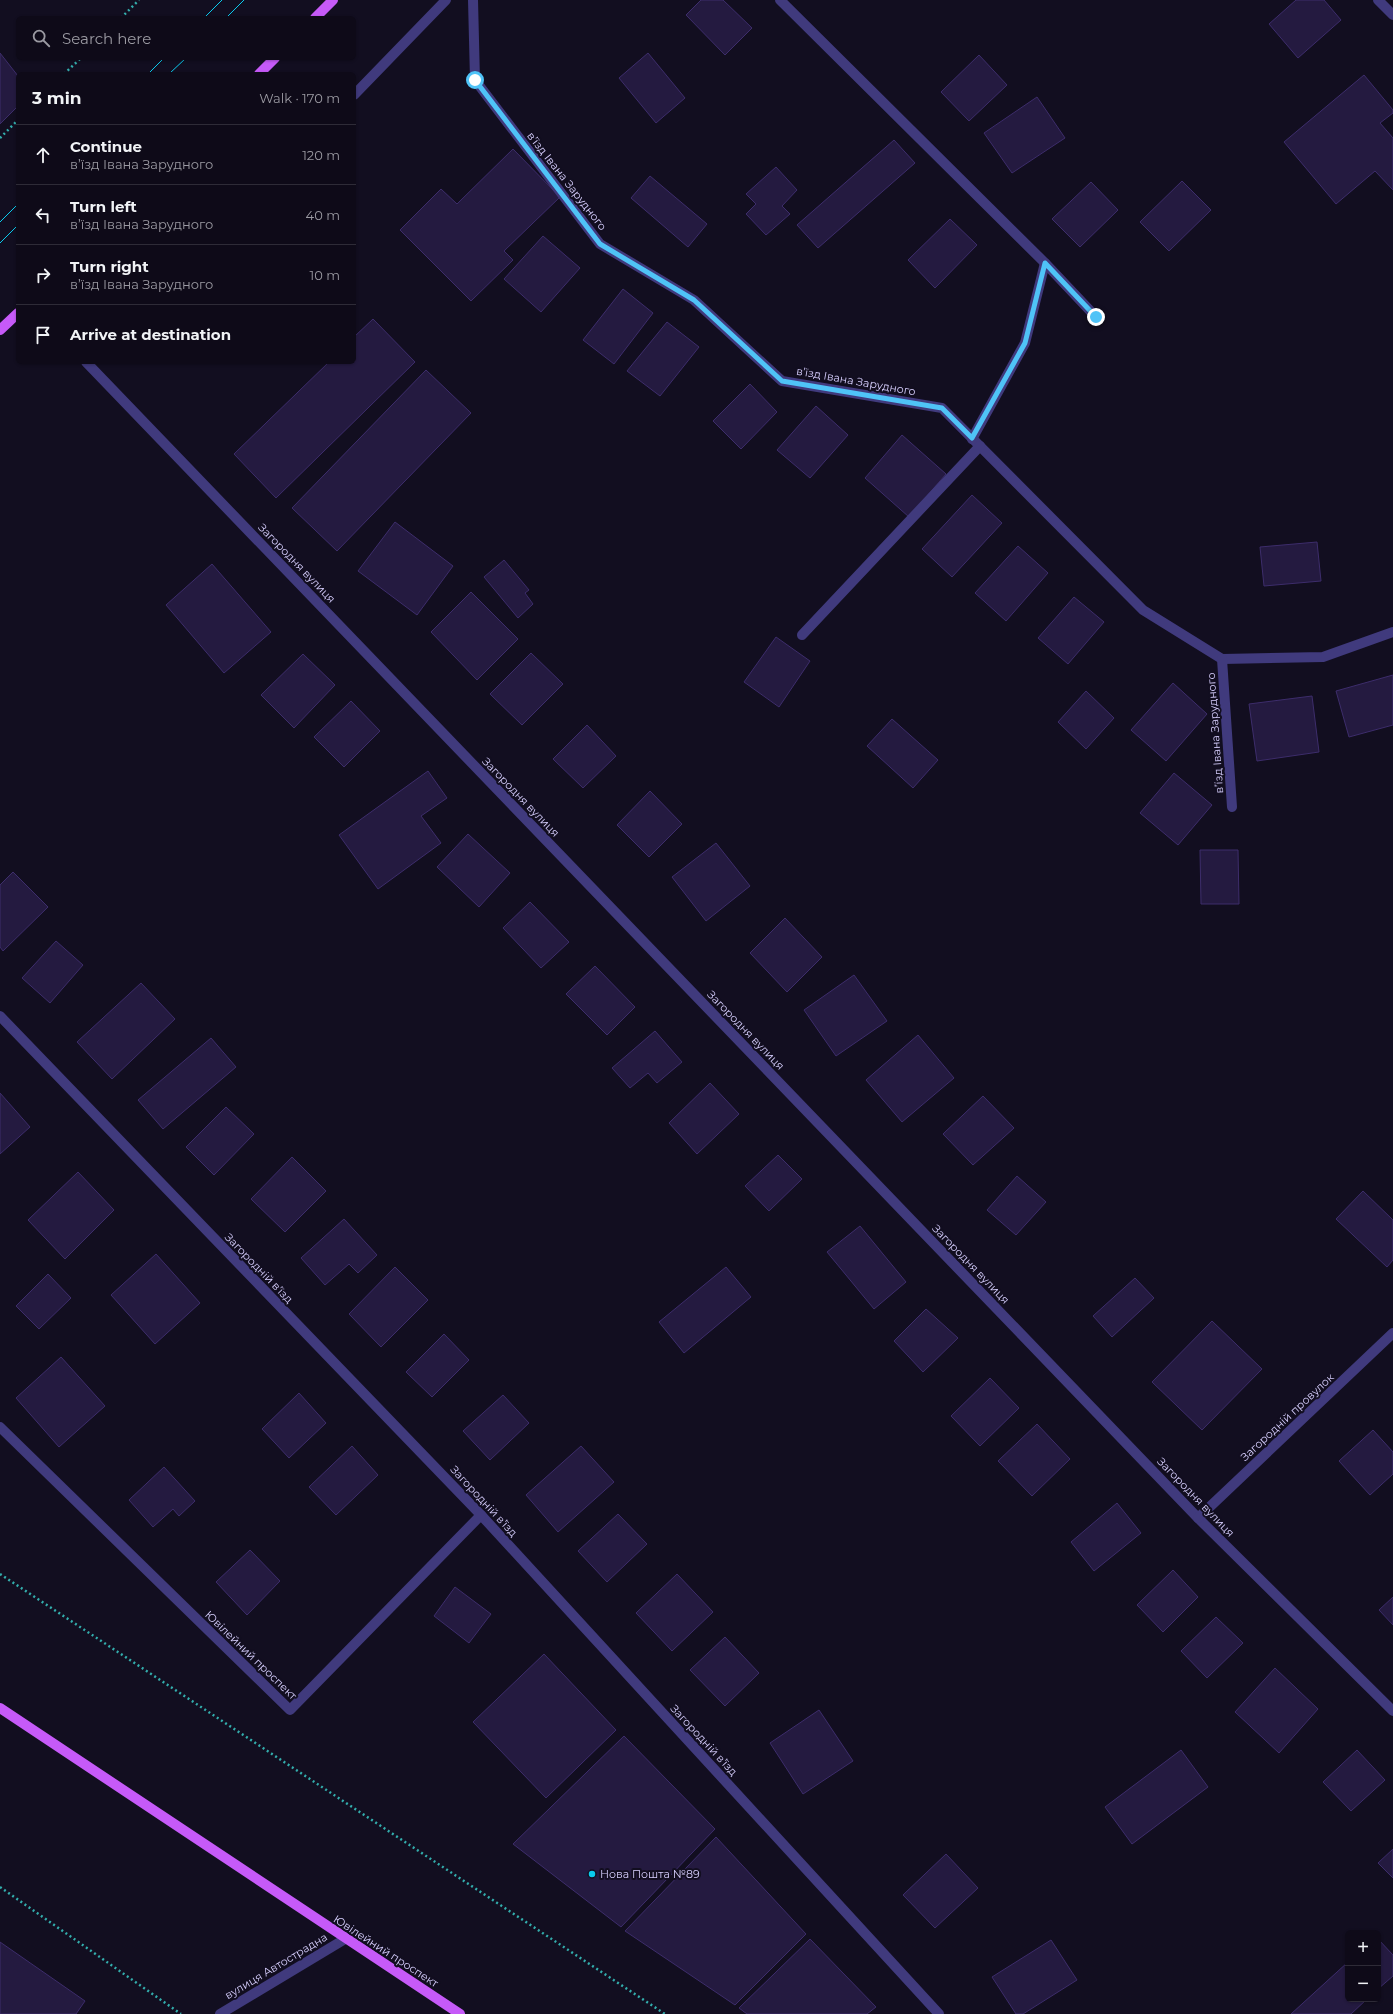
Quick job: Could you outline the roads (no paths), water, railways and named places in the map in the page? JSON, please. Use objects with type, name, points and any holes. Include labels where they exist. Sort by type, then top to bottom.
[{"type":"main road","points":[[317,16],[333,0]]},
{"type":"main road","points":[[261,72],[273,60]]},
{"type":"main road","points":[[0,330],[16,315]]},
{"type":"main road","name":"Ювілейний проспект","points":[[0,1708],[345,1939],[460,2014]]},
{"type":"street","points":[[356,93],[446,0]]},
{"type":"street","name":"в’їзд Івана Зарудного","points":[[473,0],[475,80],[600,244],[694,300],[782,381],[942,408],[1143,610],[1222,659],[1323,657],[1393,632]]},
{"type":"street","points":[[780,0],[1045,263],[1096,317]]},
{"type":"street","points":[[1378,0],[1393,15]]},
{"type":"street","points":[[972,438],[1025,343],[1045,263]]},
{"type":"street","name":"Загородня вулиця","points":[[88,364],[1198,1518],[1393,1711]]},
{"type":"street","points":[[802,635],[980,446]]},
{"type":"street","name":"в’їзд Івана Зарудного","points":[[1222,659],[1232,807]]},
{"type":"street","name":"Загородній вʼїзд","points":[[0,1016],[481,1515],[939,2014]]},
{"type":"street","name":"Загородній провулок","points":[[1198,1518],[1393,1333]]},
{"type":"street","name":"Ювілейний проспект","points":[[0,1427],[290,1710],[481,1515]]},
{"type":"street","name":"вулиця Автострадна","points":[[220,2014],[345,1939]]},
{"type":"tram line","points":[[206,16],[222,0]]},
{"type":"tram line","points":[[228,16],[244,0]]},
{"type":"tram line","points":[[150,72],[162,60]]},
{"type":"tram line","points":[[171,72],[184,60]]},
{"type":"tram line","points":[[0,222],[16,206]]},
{"type":"tram line","points":[[0,243],[16,227]]},
{"type":"place","name":"Нова Пошта №89","points":[[592,1874]]}]
